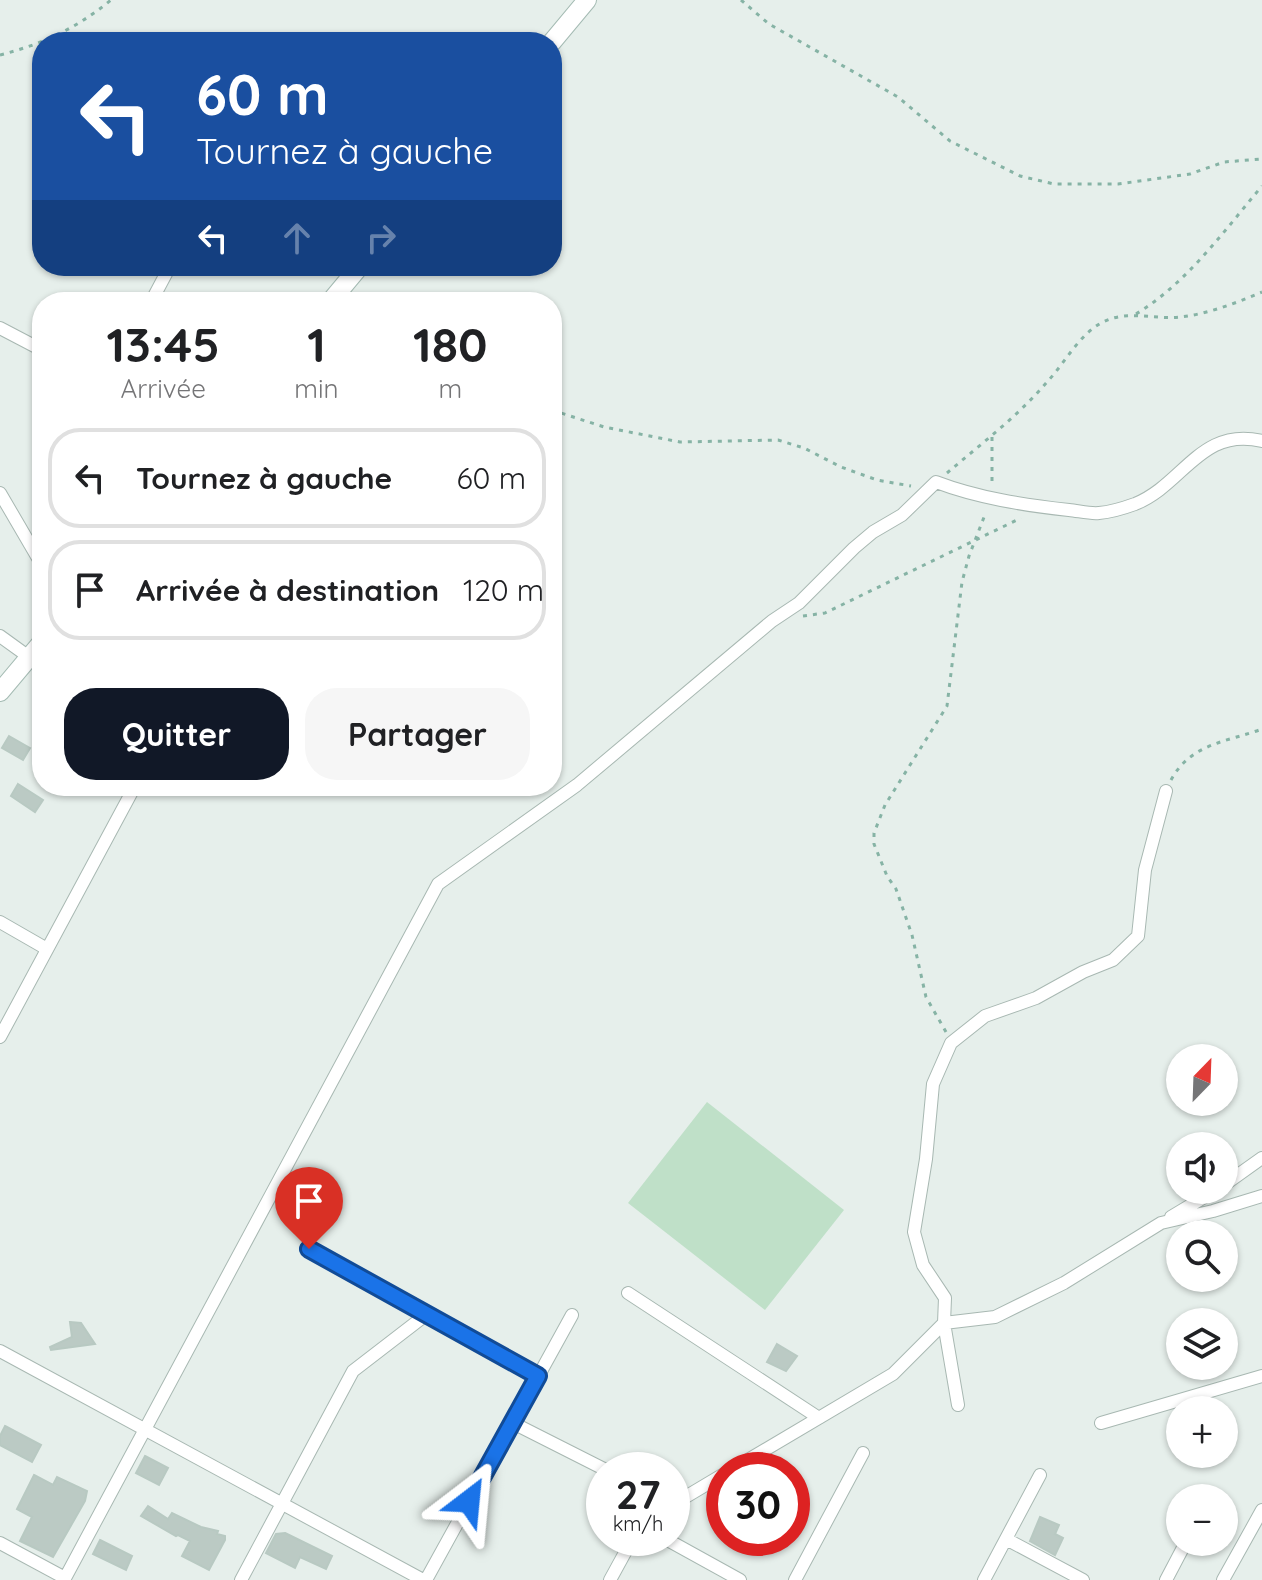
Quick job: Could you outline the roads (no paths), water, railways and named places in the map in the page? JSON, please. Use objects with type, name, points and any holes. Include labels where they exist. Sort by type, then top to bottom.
[{"type":"main road","points":[[560,32],[587,0]]},
{"type":"main road","points":[[338,292],[352,276]]},
{"type":"main road","points":[[0,692],[32,654]]},
{"type":"street","points":[[0,328],[32,345]]},
{"type":"street","points":[[562,796],[772,621],[799,603],[854,548],[873,532],[902,515],[936,482],[963,493],[1099,513],[1138,503],[1157,492],[1203,450],[1248,438],[1262,441]]},
{"type":"street","points":[[0,493],[32,548]]},
{"type":"street","points":[[0,636],[29,657]]},
{"type":"street","points":[[958,1405],[944,1323],[945,1298],[923,1265],[914,1232],[926,1159],[933,1084],[951,1043],[985,1016],[1036,998],[1083,972],[1113,960],[1138,936],[1145,870],[1166,791]]},
{"type":"street","points":[[0,1037],[130,796]]},
{"type":"street","points":[[0,1543],[64,1579],[438,884],[562,796]]},
{"type":"street","points":[[0,922],[47,949]]},
{"type":"street","points":[[1238,1175],[1262,1158]]},
{"type":"street","points":[[1161,1223],[1262,1196]]},
{"type":"street","points":[[761,1452],[893,1374],[944,1323],[995,1317],[1064,1283],[1193,1204]]},
{"type":"street","points":[[309,1249],[538,1376]]},
{"type":"street","points":[[628,1293],[819,1418]]},
{"type":"street","points":[[241,1580],[353,1371],[427,1314]]},
{"type":"street","points":[[0,1351],[424,1580],[572,1315]]},
{"type":"street","points":[[1101,1423],[1262,1376]]},
{"type":"street","points":[[513,1423],[586,1460]]},
{"type":"street","points":[[795,1580],[863,1453]]},
{"type":"street","points":[[984,1580],[1040,1475]]},
{"type":"street","points":[[1223,1580],[1262,1510]]},
{"type":"street","points":[[1006,1539],[1083,1580]]},
{"type":"street","points":[[690,1552],[740,1580]]},
{"type":"street","points":[[610,1580],[623,1556]]},
{"type":"street","points":[[1166,1580],[1179,1556]]}]
